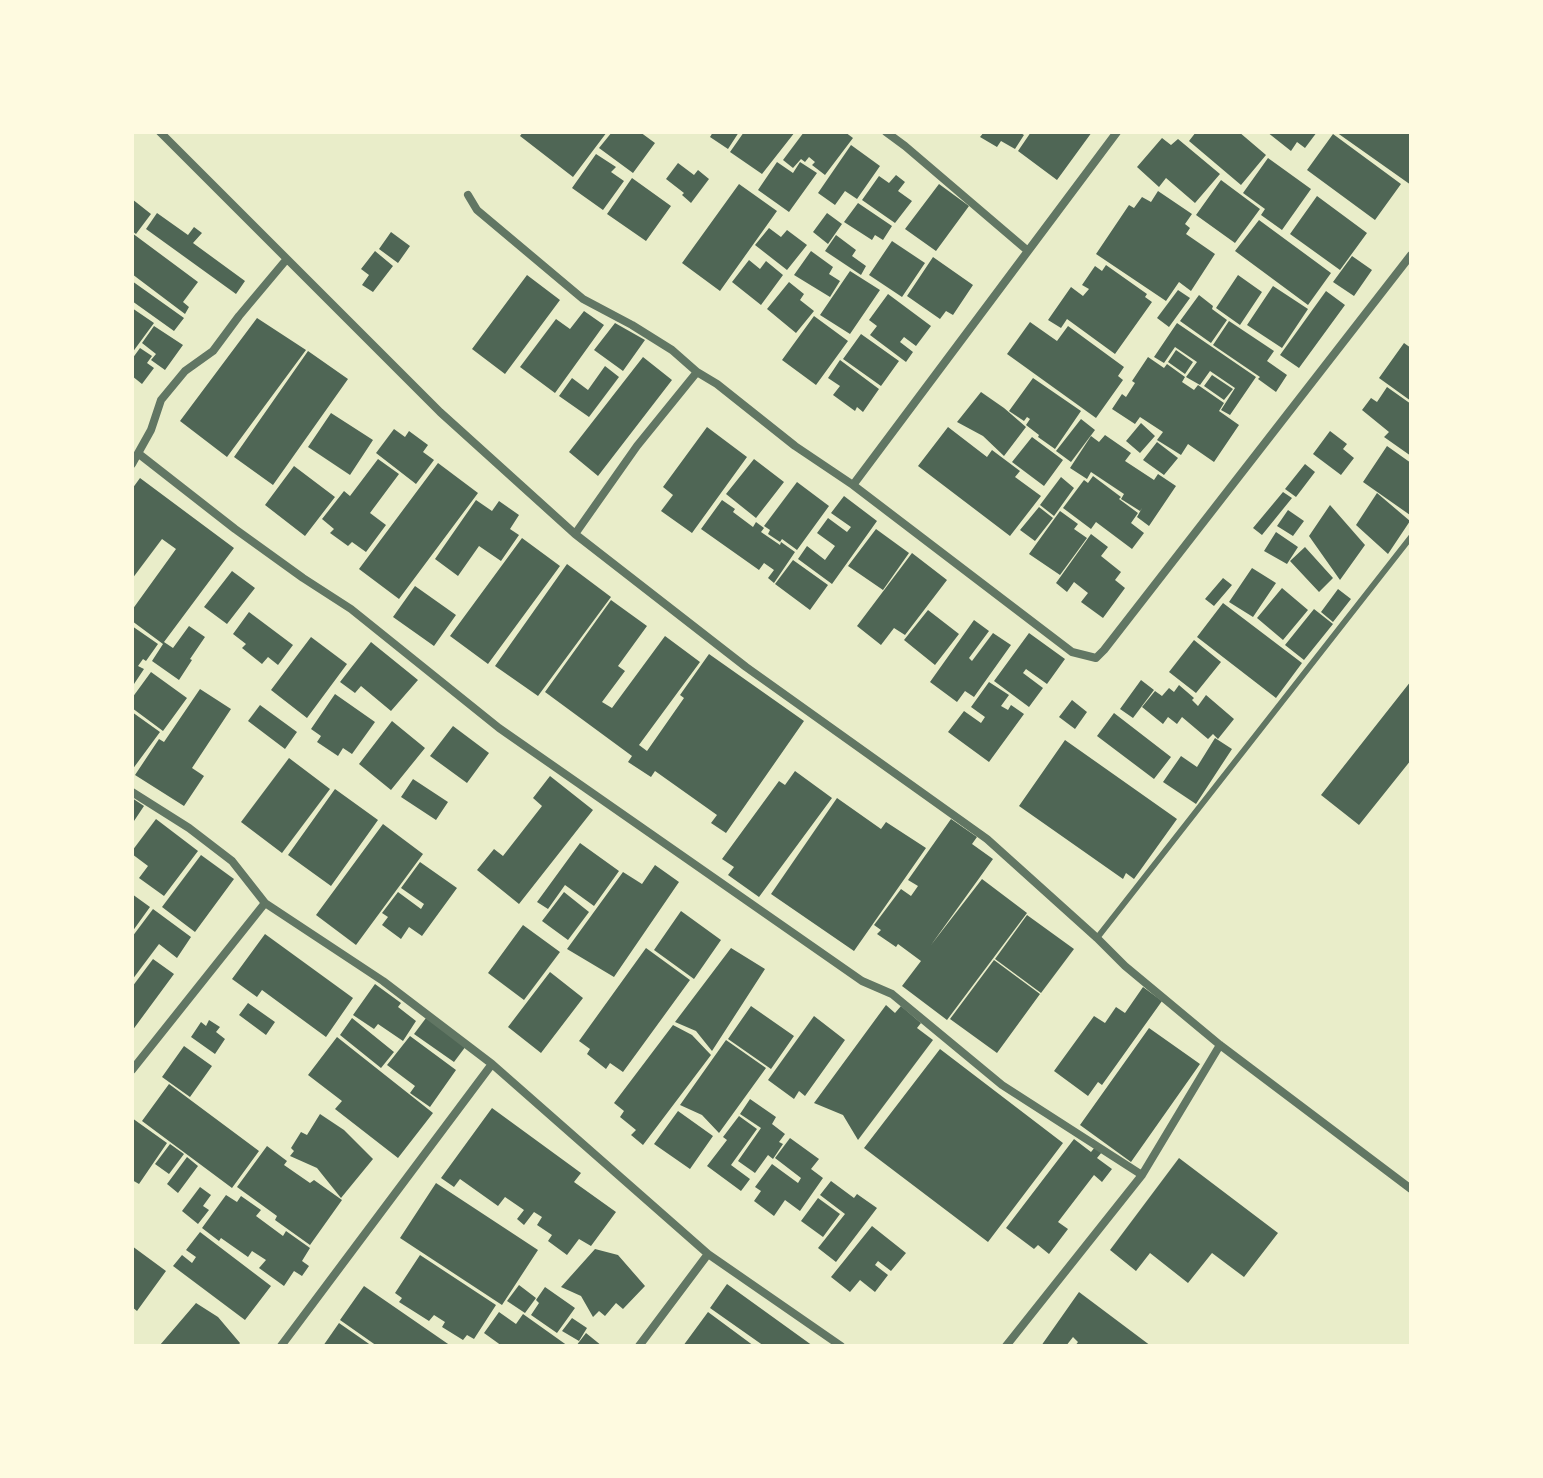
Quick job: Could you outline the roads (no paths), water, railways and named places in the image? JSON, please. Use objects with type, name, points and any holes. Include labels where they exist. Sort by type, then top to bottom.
[{"type":"street","points":[[160,132],[440,412],[575,534],[746,667],[987,839],[1125,966],[1220,1045],[1411,1189]]},
{"type":"street","points":[[886,132],[1028,251]]},
{"type":"street","points":[[853,485],[1117,132]]},
{"type":"street","points":[[468,195],[477,210],[583,299],[672,350],[795,446],[853,485],[1072,652],[1096,658],[1411,255]]},
{"type":"street","points":[[132,464],[151,430],[161,400],[185,371],[213,351],[286,260]]},
{"type":"street","points":[[575,534],[637,446],[697,372]]},
{"type":"street","points":[[139,454],[235,529],[351,609],[499,728],[862,981],[892,994],[1002,1085],[1142,1175]]},
{"type":"street","points":[[132,792],[189,828],[232,861],[265,903],[383,981],[492,1064],[708,1254],[841,1346]]},
{"type":"street","points":[[132,1070],[265,903]]},
{"type":"street","points":[[1006,1346],[1142,1175],[1220,1045]]},
{"type":"street","points":[[281,1346],[492,1064]]},
{"type":"street","points":[[639,1346],[708,1254]]},
{"type":"lane","points":[[1097,938],[1411,537]]}]
